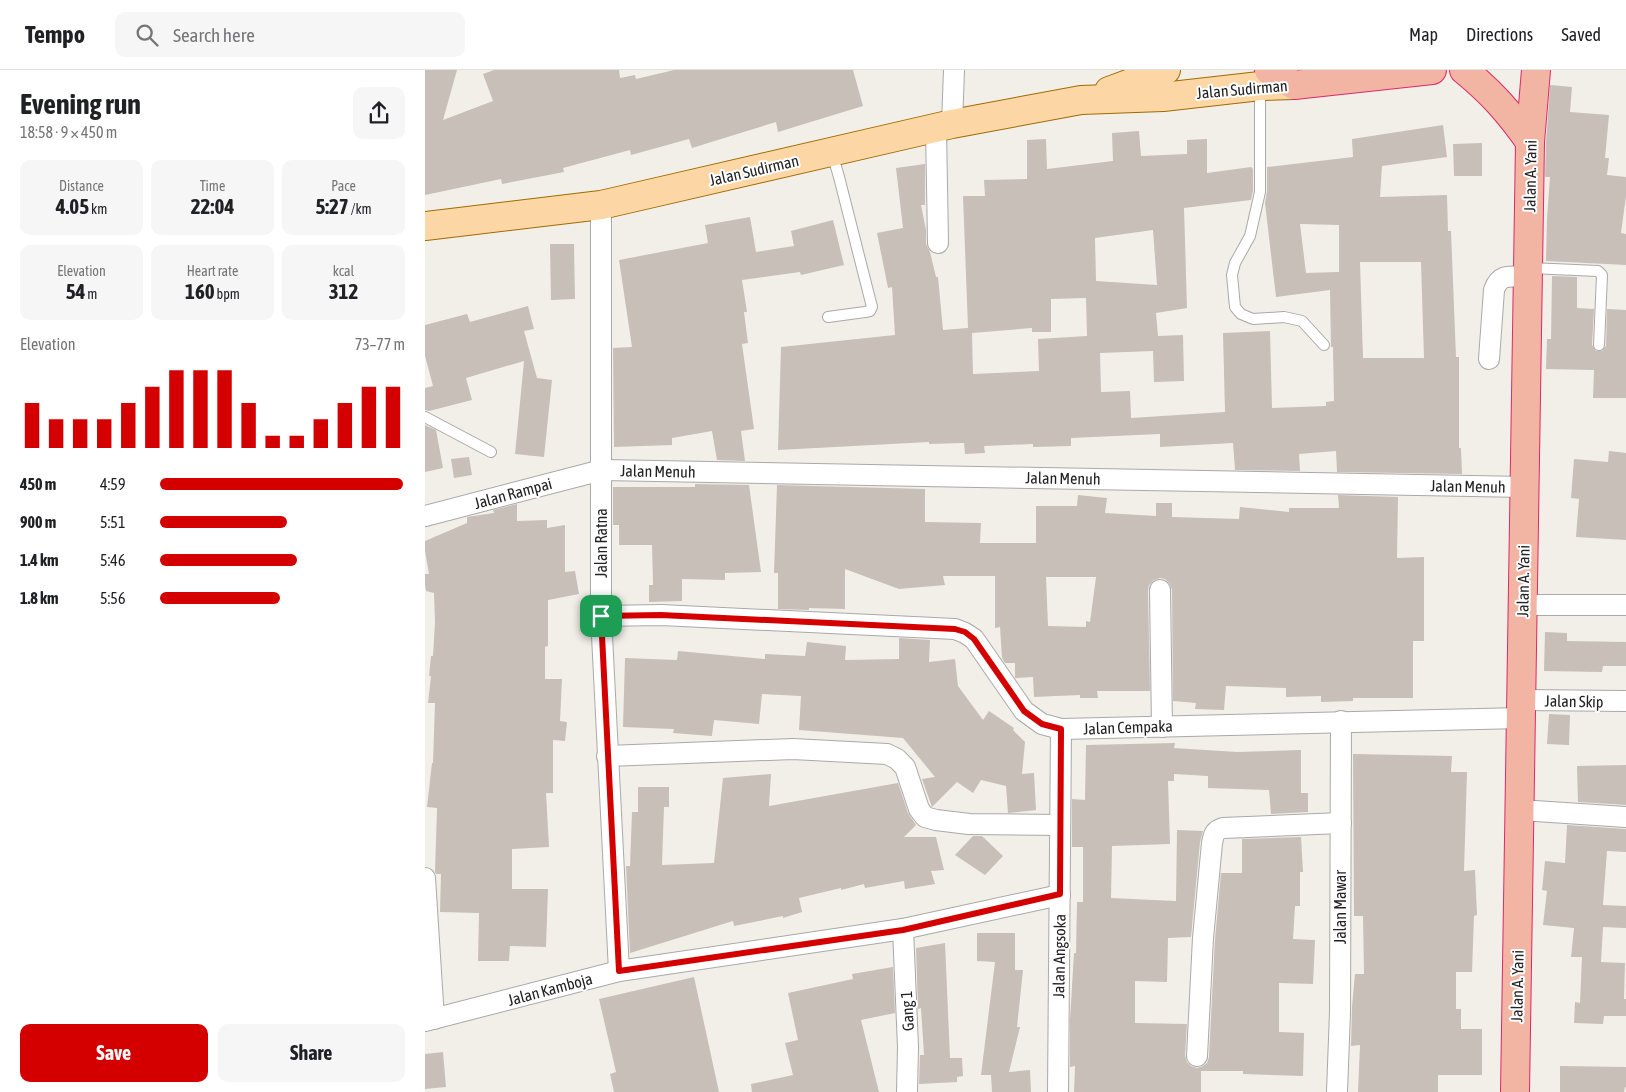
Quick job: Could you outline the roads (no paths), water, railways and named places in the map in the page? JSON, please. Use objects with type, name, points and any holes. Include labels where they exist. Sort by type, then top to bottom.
[{"type":"highway","name":"Jalan Sudirman","points":[[1264,78],[1294,85],[1432,70]]},
{"type":"highway","points":[[1464,70],[1489,91],[1514,119],[1530,142]]},
{"type":"highway","name":"Jalan A. Yani","points":[[1515,1092],[1530,142],[1536,70]]},
{"type":"main road","name":"Jalan Sudirman","points":[[1081,100],[1166,70]]},
{"type":"main road","name":"Jalan Sudirman","points":[[425,226],[601,205],[944,126],[1081,100],[1163,97],[1264,78]]},
{"type":"street","points":[[938,242],[944,126],[954,70]]},
{"type":"street","name":"Jalan Ratna","points":[[601,205],[601,616],[619,971]]},
{"type":"street","points":[[1489,360],[1494,290],[1497,282],[1502,278],[1528,272]]},
{"type":"street","name":"Jalan Menuh","points":[[602,470],[1525,486]]},
{"type":"street","name":"Jalan Rampai","points":[[425,516],[602,470]]},
{"type":"street","points":[[1160,590],[1162,727]]},
{"type":"street","points":[[1523,604],[1626,604]]},
{"type":"street","name":"Jalan Cempaka","points":[[601,616],[661,615],[955,629],[965,632],[974,639],[1024,711],[1042,724],[1061,729],[1341,721],[1521,709]]},
{"type":"street","name":"Jalan Skip","points":[[1521,709],[1626,701]]},
{"type":"street","name":"Jalan Mawar","points":[[1337,1092],[1340,1012],[1341,721]]},
{"type":"street","name":"Jalan Angsoka","points":[[1058,1092],[1061,729]]},
{"type":"street","points":[[607,756],[793,749],[887,754],[897,759],[905,767],[919,810],[925,817],[969,824],[1060,825]]},
{"type":"street","points":[[1520,810],[1626,818]]},
{"type":"street","points":[[1197,1056],[1203,938],[1211,843],[1214,834],[1217,830],[1223,828],[1341,823]]},
{"type":"street","points":[[425,878],[429,1020]]},
{"type":"street","name":"Jalan Kamboja","points":[[429,1020],[619,971],[903,930],[1060,894]]},
{"type":"street","name":"Gang 1","points":[[903,930],[908,1047],[907,1092]]},
{"type":"lane","points":[[1264,78],[1260,192],[1250,236],[1235,263],[1233,275],[1235,307],[1241,314],[1253,319],[1284,317],[1302,321],[1324,345]]},
{"type":"lane","points":[[828,317],[865,312],[872,307],[839,176],[831,152]]},
{"type":"lane","points":[[1528,272],[1598,271],[1602,275],[1599,345]]},
{"type":"lane","points":[[425,417],[491,452]]}]
